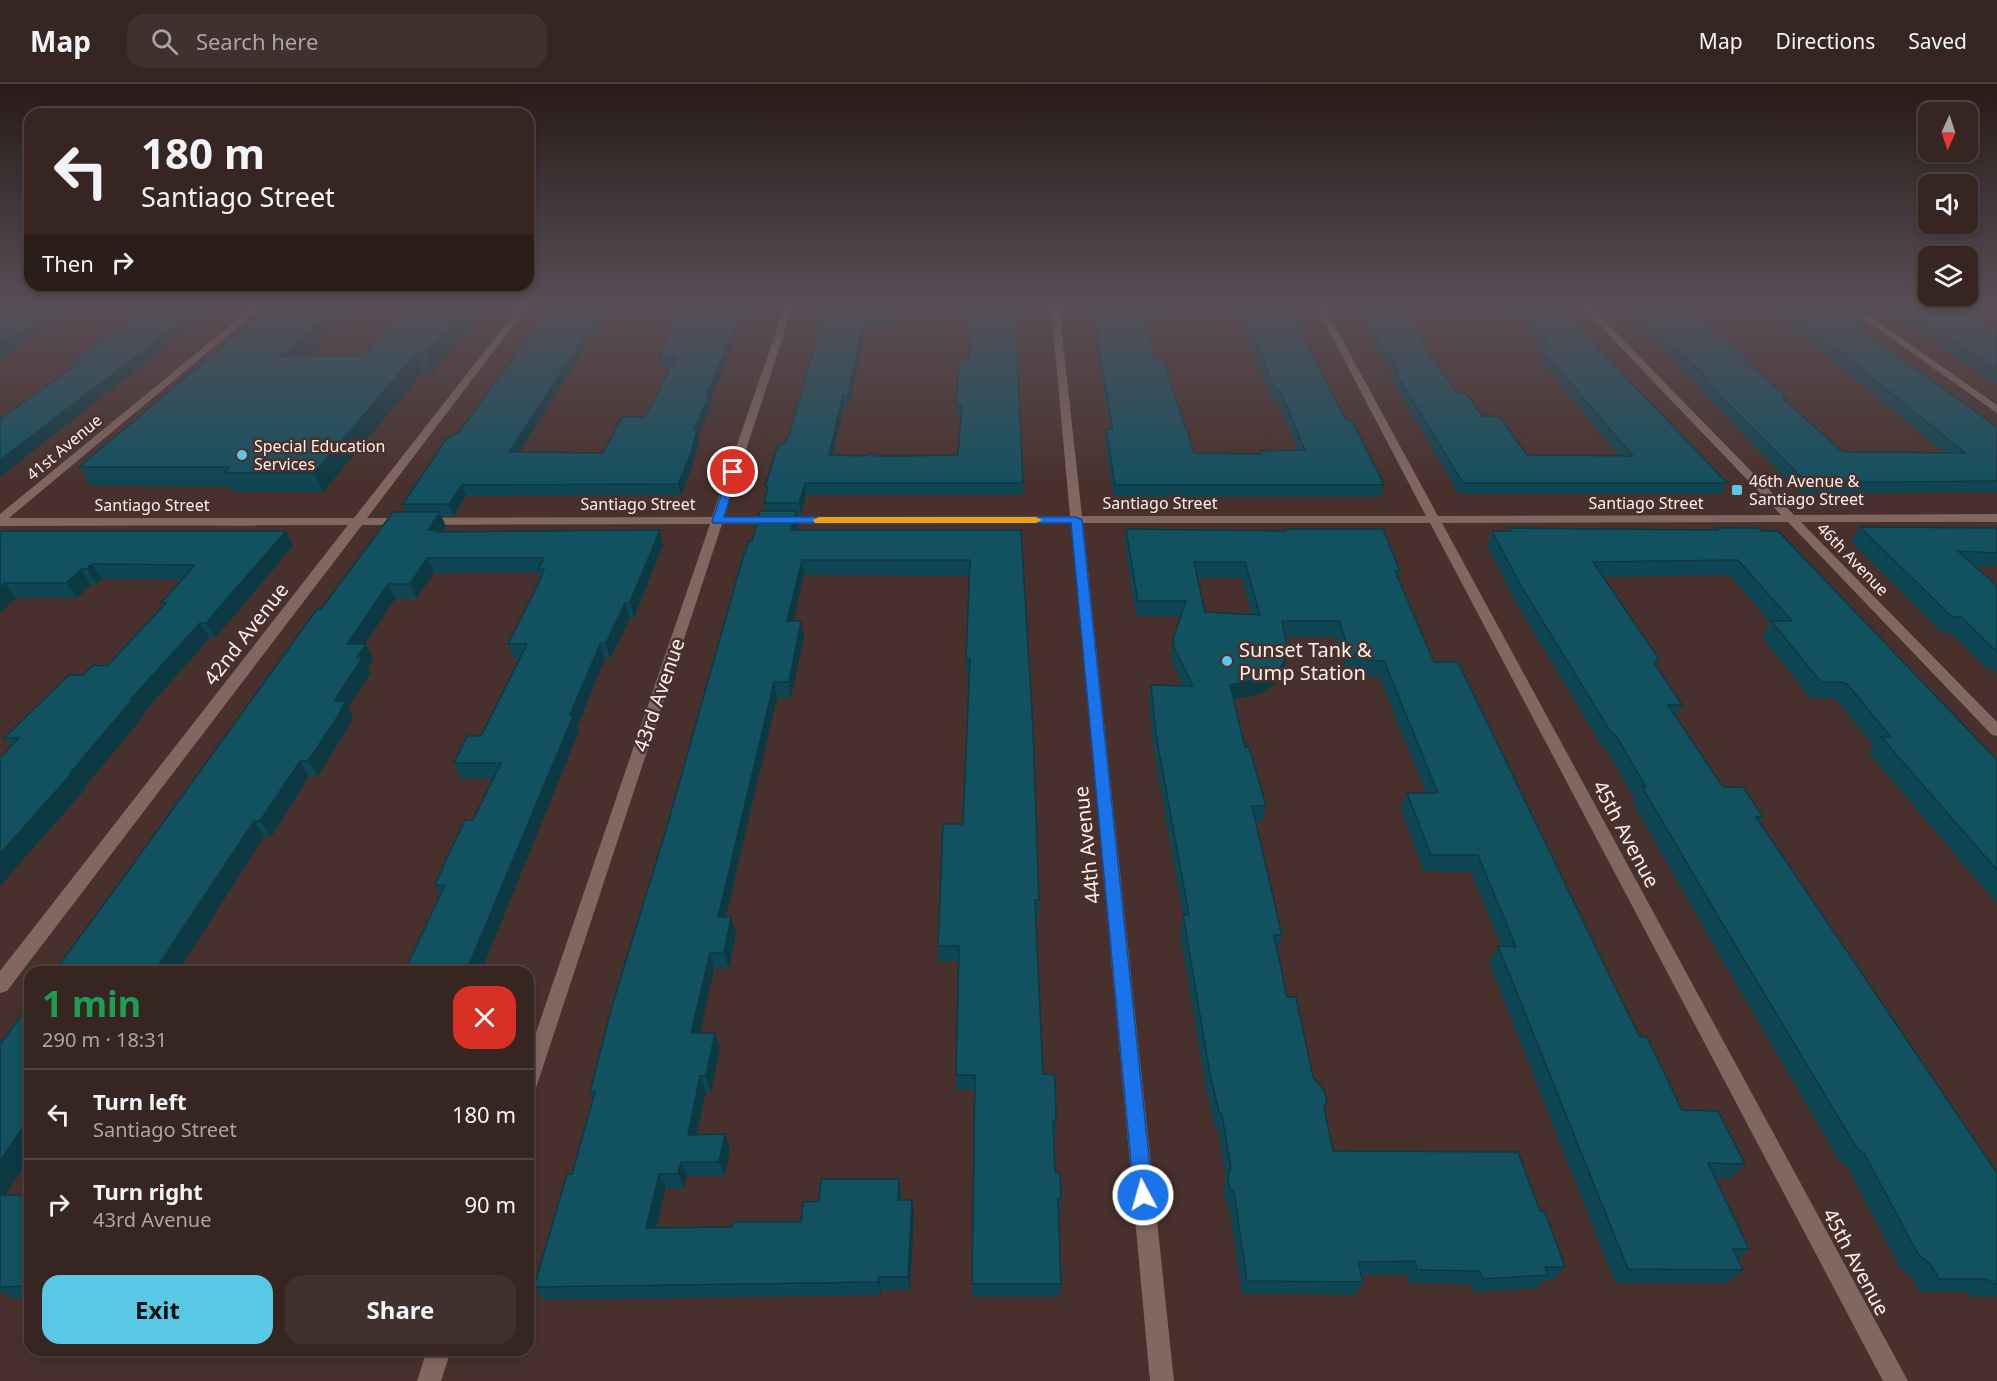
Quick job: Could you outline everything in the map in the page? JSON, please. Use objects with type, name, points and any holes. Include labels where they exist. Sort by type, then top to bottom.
[{"type":"street","name":"41st Avenue","points":[[0,521],[186,367]]},
{"type":"street","name":"42nd Avenue","points":[[0,985],[477,367]]},
{"type":"street","name":"43rd Avenue","points":[[534,1067],[769,367]]},
{"type":"street","name":"44th Avenue","points":[[1060,367],[1162,1381]]},
{"type":"street","name":"45th Avenue","points":[[1352,367],[1896,1381]]},
{"type":"street","name":"46th Avenue","points":[[1644,367],[1997,731]]},
{"type":"street","points":[[1935,367],[1997,411]]},
{"type":"street","name":"Santiago Street","points":[[0,521],[1997,518]]},
{"type":"street","points":[[429,1381],[437,1356]]},
{"type":"building","points":[[74,367],[122,367],[0,460],[0,419]]},
{"type":"building","points":[[198,367],[405,367],[314,473],[224,473],[229,467],[79,467]]},
{"type":"building","points":[[507,367],[565,367],[509,452],[603,453],[622,417],[645,417],[671,367],[718,367],[694,430],[697,430],[690,456],[678,484],[462,485],[449,504],[403,504],[447,438],[459,432]]},
{"type":"building","points":[[809,367],[854,367],[848,395],[843,395],[829,455],[866,456],[871,453],[875,456],[958,455],[962,404],[956,404],[959,367],[1018,367],[1023,483],[805,483],[799,503],[764,503],[768,487],[765,487],[779,444],[784,444],[790,432]]},
{"type":"building","points":[[1102,367],[1166,367],[1194,453],[1261,454],[1260,451],[1305,450],[1280,391],[1276,391],[1266,367],[1319,367],[1345,418],[1353,422],[1384,485],[1115,485],[1106,429],[1113,429]]},
{"type":"building","points":[[1395,367],[1439,367],[1456,393],[1466,393],[1482,416],[1499,416],[1527,455],[1633,456],[1556,367],[1616,367],[1727,483],[1463,483],[1399,379]]},
{"type":"building","points":[[1695,367],[1752,367],[1787,398],[1782,398],[1843,452],[1965,453],[1858,367],[1912,367],[1997,427],[1997,481],[1807,483],[1703,378],[1707,378]]},
{"type":"building","points":[[760,511],[796,511],[791,530],[1021,530],[1033,728],[1039,900],[1035,900],[1043,1074],[1055,1075],[1056,1121],[1053,1121],[1055,1172],[1060,1173],[1061,1199],[1058,1199],[1061,1284],[972,1284],[975,1075],[956,1075],[959,946],[938,946],[943,824],[963,824],[970,659],[966,659],[970,560],[802,560],[787,621],[801,621],[789,682],[774,682],[718,917],[731,917],[724,953],[710,953],[691,1033],[715,1033],[706,1076],[700,1076],[688,1135],[725,1134],[719,1162],[681,1162],[678,1174],[659,1174],[646,1228],[732,1227],[733,1222],[801,1222],[803,1202],[819,1201],[821,1179],[899,1179],[898,1200],[912,1200],[908,1277],[879,1277],[878,1282],[534,1287],[567,1174],[572,1174],[595,1092],[590,1092],[612,1006],[666,830],[743,557],[749,541],[752,541]]},
{"type":"building","points":[[393,512],[440,512],[428,530],[439,530],[437,532],[660,530],[630,602],[625,603],[606,643],[600,644],[570,715],[573,716],[469,966],[407,966],[445,885],[435,885],[450,851],[465,820],[473,820],[501,763],[454,763],[467,736],[481,736],[527,644],[508,644],[538,584],[544,569],[538,570],[544,558],[427,558],[410,584],[388,584],[347,644],[366,644],[357,657],[363,657],[334,701],[345,701],[338,716],[308,761],[300,761],[260,821],[254,821],[158,966],[58,966],[317,609],[321,609]]},
{"type":"building","points":[[1860,527],[1997,528],[1997,553],[1958,551],[1997,586],[1997,652],[1961,617],[1952,617]]},
{"type":"building","points":[[1509,528],[1718,530],[1716,528],[1758,528],[1762,531],[1778,531],[1997,760],[1997,870],[1881,737],[1891,737],[1847,684],[1821,682],[1771,621],[1792,621],[1738,560],[1593,562],[1659,659],[1654,663],[1682,705],[1668,705],[1723,787],[1743,787],[1763,817],[1756,817],[1997,1173],[1997,1284],[1986,1279],[1939,1279],[1931,1265],[1918,1254],[1864,1153],[1856,1147],[1725,928],[1642,787],[1646,787],[1615,734],[1612,734],[1521,586],[1492,531],[1511,531]]},
{"type":"building","points":[[1126,529],[1286,531],[1285,529],[1383,529],[1400,571],[1395,571],[1434,662],[1458,662],[1640,1037],[1647,1037],[1682,1110],[1718,1111],[1745,1164],[1708,1163],[1749,1249],[1733,1249],[1743,1270],[1628,1269],[1498,946],[1516,947],[1478,855],[1431,855],[1407,793],[1438,793],[1384,661],[1368,660],[1366,654],[1351,655],[1339,621],[1282,621],[1288,652],[1281,667],[1262,678],[1230,685],[1245,747],[1249,747],[1266,806],[1252,806],[1282,935],[1274,935],[1287,997],[1296,997],[1313,1077],[1324,1090],[1327,1102],[1324,1107],[1333,1151],[1518,1152],[1540,1211],[1545,1212],[1565,1267],[1545,1267],[1548,1275],[1483,1279],[1480,1271],[1417,1270],[1415,1261],[1358,1262],[1363,1282],[1247,1281],[1234,1192],[1229,1187],[1228,1176],[1231,1168],[1222,1115],[1219,1112],[1210,1074],[1183,915],[1189,915],[1156,735],[1151,685],[1193,686],[1174,647],[1173,639],[1186,601],[1138,601]],"holes":[[[1194,562],[1245,562],[1260,615],[1205,612]]]},
{"type":"building","points":[[1,531],[286,531],[206,623],[200,623],[131,699],[134,698],[70,773],[72,773],[0,854],[0,758],[19,738],[4,738],[69,675],[83,675],[93,665],[107,666],[166,603],[161,603],[195,565],[92,564],[86,569],[81,569],[66,583],[5,583],[0,587]]},
{"type":"building","points":[[24,1012],[24,1126],[0,1161],[0,1044]]},
{"type":"building","points":[[0,1195],[24,1195],[24,1286],[0,1287]]},
{"type":"slow traffic","points":[[819,520],[1036,520]]},
{"type":"place","name":"Special Education Services","points":[[242,455]]},
{"type":"place","name":"46th Avenue & Santiago Street","points":[[1737,490]]},
{"type":"place","name":"Sunset Tank & Pump Station","points":[[1227,661]]},
{"type":"route","points":[[733,472],[717,521],[1076,520],[1143,1195]]}]
